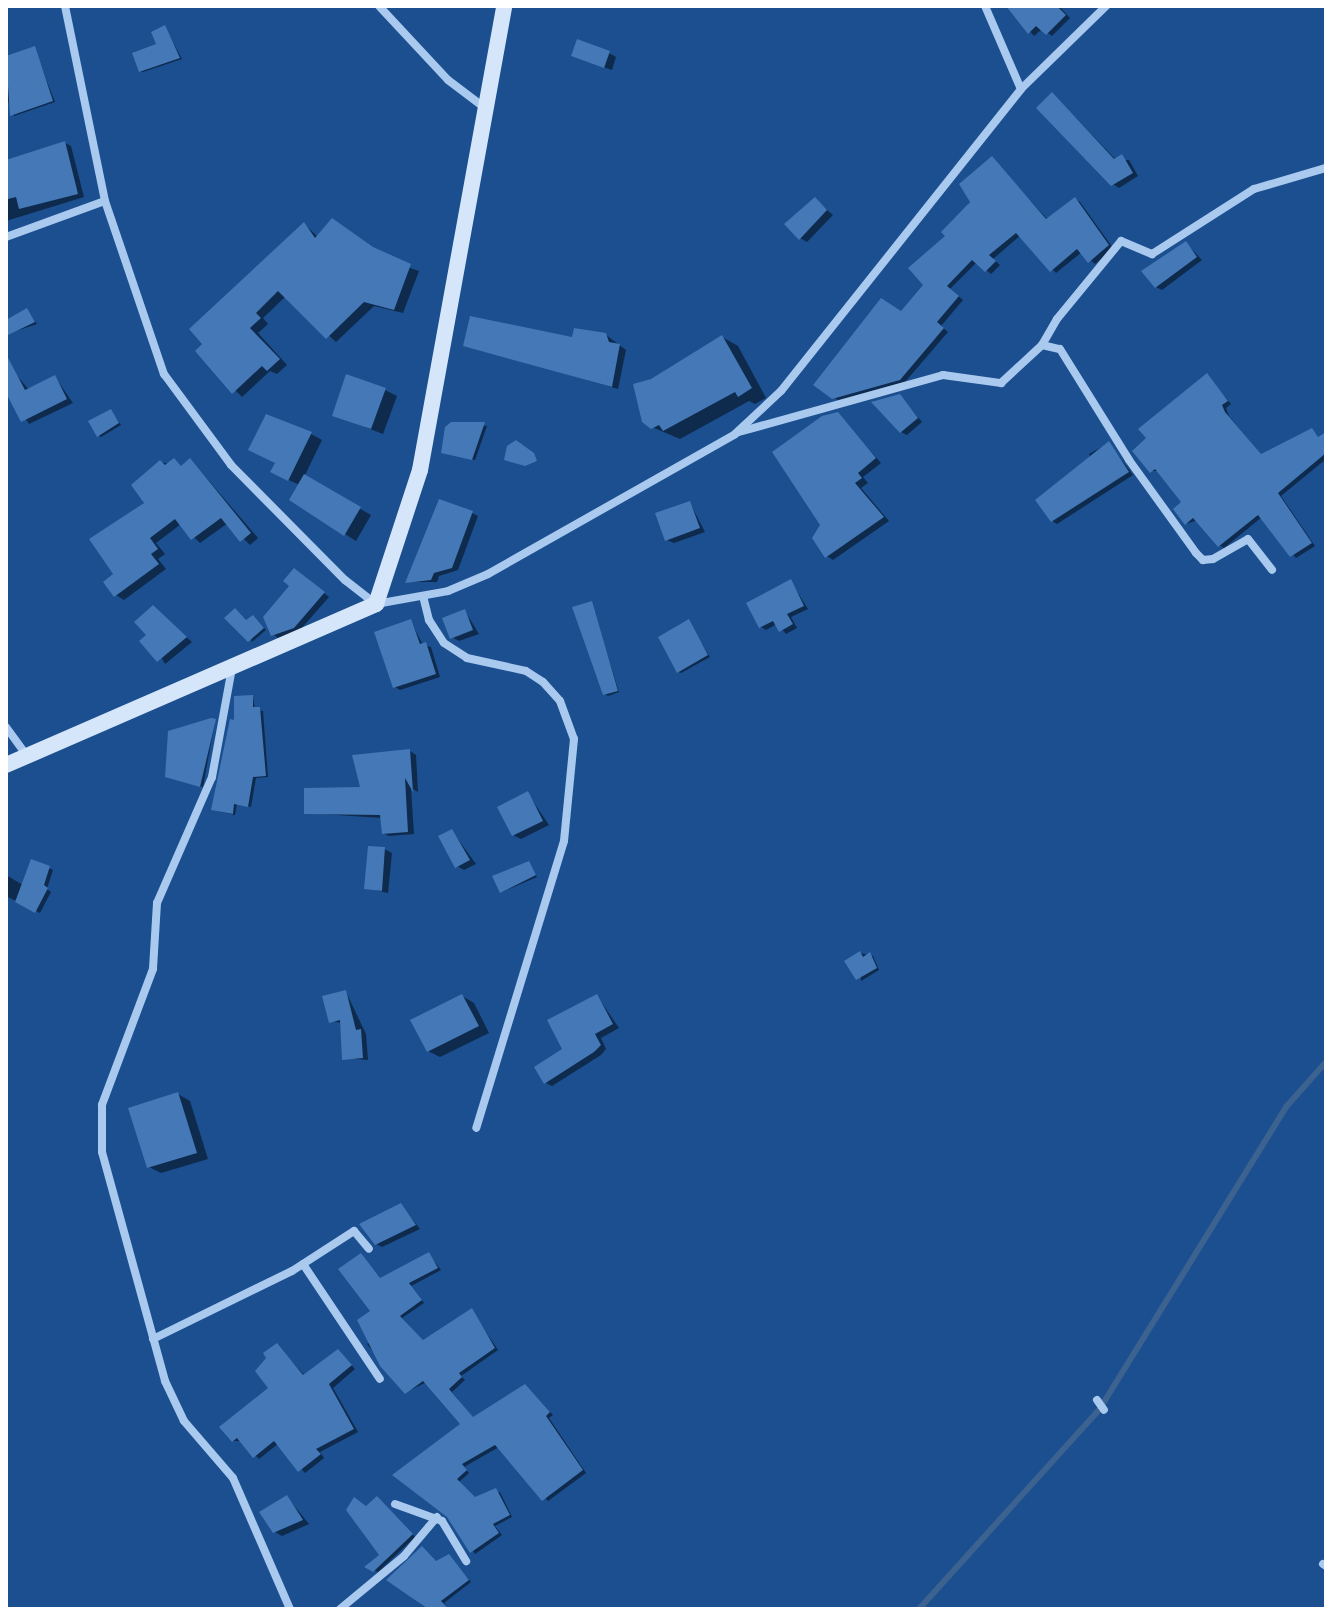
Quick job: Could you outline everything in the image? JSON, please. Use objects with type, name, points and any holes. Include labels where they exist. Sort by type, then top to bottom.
[{"type":"street","points":[[65,6],[105,201],[146,332],[191,415],[231,465],[345,580],[376,604]]},
{"type":"street","points":[[379,6],[448,80],[486,108]]},
{"type":"street","points":[[376,604],[420,470],[504,6]]},
{"type":"street","points":[[985,6],[1021,89]]},
{"type":"street","points":[[6,765],[376,604],[423,596],[488,574],[735,434],[781,391],[1021,89],[1106,6]]},
{"type":"street","points":[[735,434],[943,375],[1001,383],[1042,345],[1057,319],[1121,241],[1152,254],[1254,189],[1326,168]]},
{"type":"street","points":[[6,237],[105,201]]},
{"type":"street","points":[[1042,345],[1060,349],[1203,560],[1213,559],[1248,539],[1272,570]]},
{"type":"street","points":[[423,596],[429,620],[444,643],[467,658],[526,671],[543,682],[560,701],[574,739],[564,841],[476,1128]]},
{"type":"street","points":[[232,667],[212,777],[157,903],[153,969],[102,1105],[102,1152],[153,1339],[184,1421],[233,1478],[290,1609]]},
{"type":"street","points":[[6,727],[28,756]]},
{"type":"street","points":[[153,1339],[303,1264],[354,1231],[369,1249]]},
{"type":"street","points":[[303,1264],[380,1379]]},
{"type":"street","points":[[1097,1400],[1104,1410]]},
{"type":"street","points":[[395,1504],[437,1517],[466,1561]]},
{"type":"street","points":[[340,1609],[404,1556],[437,1517]]},
{"type":"building","points":[[1006,6],[1057,6],[1066,15],[1046,35],[1036,26],[1028,34]]},
{"type":"building","points":[[165,25],[180,58],[139,72],[132,53],[156,44],[151,32]]},
{"type":"building","points":[[577,39],[610,51],[604,68],[571,56]]},
{"type":"building","points":[[35,46],[53,101],[10,116],[6,56]]},
{"type":"building","points":[[1052,92],[1114,159],[1122,154],[1133,173],[1111,186],[1036,108]]},
{"type":"building","points":[[65,141],[78,194],[19,209],[16,197],[8,199],[6,160]]},
{"type":"building","points":[[992,156],[1046,219],[1075,197],[1109,245],[1088,263],[1077,249],[1050,272],[1016,233],[989,255],[996,261],[985,272],[972,260],[947,286],[959,296],[937,322],[944,328],[900,380],[832,399],[813,385],[881,298],[901,311],[923,285],[908,268],[945,236],[941,232],[970,202],[959,184]]},
{"type":"building","points":[[815,197],[827,210],[799,240],[784,224]]},
{"type":"building","points":[[332,218],[373,247],[411,264],[394,310],[364,302],[326,339],[278,291],[256,313],[261,318],[250,328],[280,359],[267,371],[262,366],[232,394],[195,351],[202,344],[189,329],[304,222],[315,238]]},
{"type":"building","points":[[1186,241],[1197,257],[1155,288],[1141,271]]},
{"type":"building","points":[[27,308],[35,322],[6,336],[6,320]]},
{"type":"building","points":[[470,316],[572,337],[574,328],[606,333],[609,342],[620,344],[612,387],[463,346]]},
{"type":"building","points":[[722,335],[752,388],[738,397],[735,392],[663,431],[659,425],[651,429],[642,422],[633,384],[651,379]]},
{"type":"building","points":[[6,354],[25,390],[55,375],[67,399],[21,422],[6,393]]},
{"type":"building","points":[[1207,373],[1228,401],[1222,405],[1225,412],[1261,454],[1312,428],[1318,437],[1326,432],[1326,453],[1278,493],[1312,543],[1290,557],[1258,515],[1218,547],[1193,518],[1185,525],[1173,509],[1181,502],[1155,469],[1150,473],[1132,451],[1146,438],[1138,429]]},
{"type":"building","points":[[346,374],[386,388],[371,429],[332,416]]},
{"type":"building","points":[[900,394],[918,418],[900,433],[871,402]]},
{"type":"building","points":[[111,409],[119,423],[97,437],[88,421]]},
{"type":"building","points":[[838,412],[876,458],[858,473],[862,478],[855,483],[884,517],[825,558],[812,538],[820,525],[772,452],[822,416]]},
{"type":"building","points":[[266,414],[312,432],[288,481],[270,472],[275,463],[248,450]]},
{"type":"building","points":[[451,422],[485,422],[472,460],[441,453],[445,427]]},
{"type":"building","points":[[516,440],[534,453],[537,461],[525,466],[504,460],[507,446]]},
{"type":"building","points":[[1109,441],[1129,472],[1051,522],[1035,500]]},
{"type":"building","points":[[174,458],[181,466],[190,458],[251,533],[240,542],[221,518],[191,540],[175,519],[150,538],[158,549],[151,554],[159,564],[114,597],[103,582],[113,574],[89,539],[144,503],[131,485],[160,460],[165,465]]},
{"type":"building","points":[[304,474],[361,507],[344,536],[289,500]]},
{"type":"building","points":[[439,499],[473,511],[452,568],[434,573],[431,580],[405,583]]},
{"type":"building","points":[[690,501],[700,528],[665,541],[655,513]]},
{"type":"building","points":[[294,568],[325,592],[294,628],[271,636],[263,617],[289,586],[283,581]]},
{"type":"building","points":[[791,579],[804,606],[787,614],[793,624],[779,632],[773,621],[759,628],[746,603]]},
{"type":"building","points":[[592,601],[618,691],[603,695],[572,607]]},
{"type":"building","points":[[153,605],[187,637],[157,662],[139,641],[146,635],[134,622]]},
{"type":"building","points":[[235,608],[246,620],[253,615],[264,628],[248,642],[224,618]]},
{"type":"building","points":[[465,609],[473,630],[450,639],[442,618]]},
{"type":"building","points":[[411,619],[420,644],[426,642],[436,674],[393,688],[374,632]]},
{"type":"building","points":[[689,619],[708,655],[677,673],[658,637]]},
{"type":"building","points":[[253,695],[253,707],[260,707],[266,776],[253,777],[248,807],[234,804],[233,814],[211,810],[230,719],[234,720],[234,696]]},
{"type":"building","points":[[216,719],[200,787],[165,777],[168,731]]},
{"type":"building","points":[[410,749],[413,792],[405,778],[408,832],[382,834],[380,815],[304,814],[304,788],[360,787],[352,755]]},
{"type":"building","points":[[528,791],[543,821],[512,836],[497,807]]},
{"type":"building","points":[[452,829],[470,860],[455,868],[438,836]]},
{"type":"building","points":[[368,846],[385,847],[382,891],[364,889]]},
{"type":"building","points":[[31,859],[50,866],[44,885],[48,888],[35,913],[15,902]]},
{"type":"building","points":[[529,861],[536,875],[500,893],[492,876]]},
{"type":"building","points":[[860,951],[863,957],[870,952],[877,968],[856,980],[844,961]]},
{"type":"building","points":[[346,990],[356,1030],[361,1029],[363,1058],[342,1060],[340,1020],[329,1023],[322,996]]},
{"type":"building","points":[[462,994],[479,1026],[427,1052],[410,1020]]},
{"type":"building","points":[[597,994],[613,1024],[595,1034],[601,1045],[544,1084],[534,1067],[562,1049],[547,1020]]},
{"type":"building","points":[[178,1092],[197,1153],[147,1168],[128,1108]]},
{"type":"building","points":[[401,1203],[416,1225],[375,1245],[359,1224]]},
{"type":"building","points":[[429,1252],[438,1268],[409,1283],[422,1300],[400,1316],[423,1340],[472,1308],[495,1348],[459,1373],[462,1377],[449,1389],[473,1417],[525,1384],[550,1412],[546,1416],[583,1470],[542,1501],[495,1445],[462,1464],[467,1470],[457,1479],[475,1497],[496,1488],[510,1515],[493,1524],[499,1533],[470,1553],[447,1517],[392,1475],[460,1424],[423,1381],[405,1394],[380,1366],[357,1320],[370,1311],[338,1269],[361,1253],[380,1278]]},
{"type":"building","points":[[277,1343],[303,1375],[338,1349],[352,1365],[329,1384],[354,1429],[316,1449],[321,1454],[298,1472],[274,1441],[253,1458],[237,1438],[232,1442],[219,1427],[268,1388],[255,1371],[266,1358],[263,1353]]},
{"type":"building","points":[[287,1495],[303,1520],[273,1533],[259,1512]]},
{"type":"building","points":[[377,1496],[413,1534],[373,1572],[364,1567],[379,1555],[346,1510],[354,1497],[366,1506]]},
{"type":"building","points":[[422,1546],[436,1561],[449,1554],[469,1580],[441,1601],[449,1609],[428,1609],[386,1580]]},
{"type":"waterway","points":[[919,1609],[1099,1410],[1286,1107],[1326,1062]]}]
